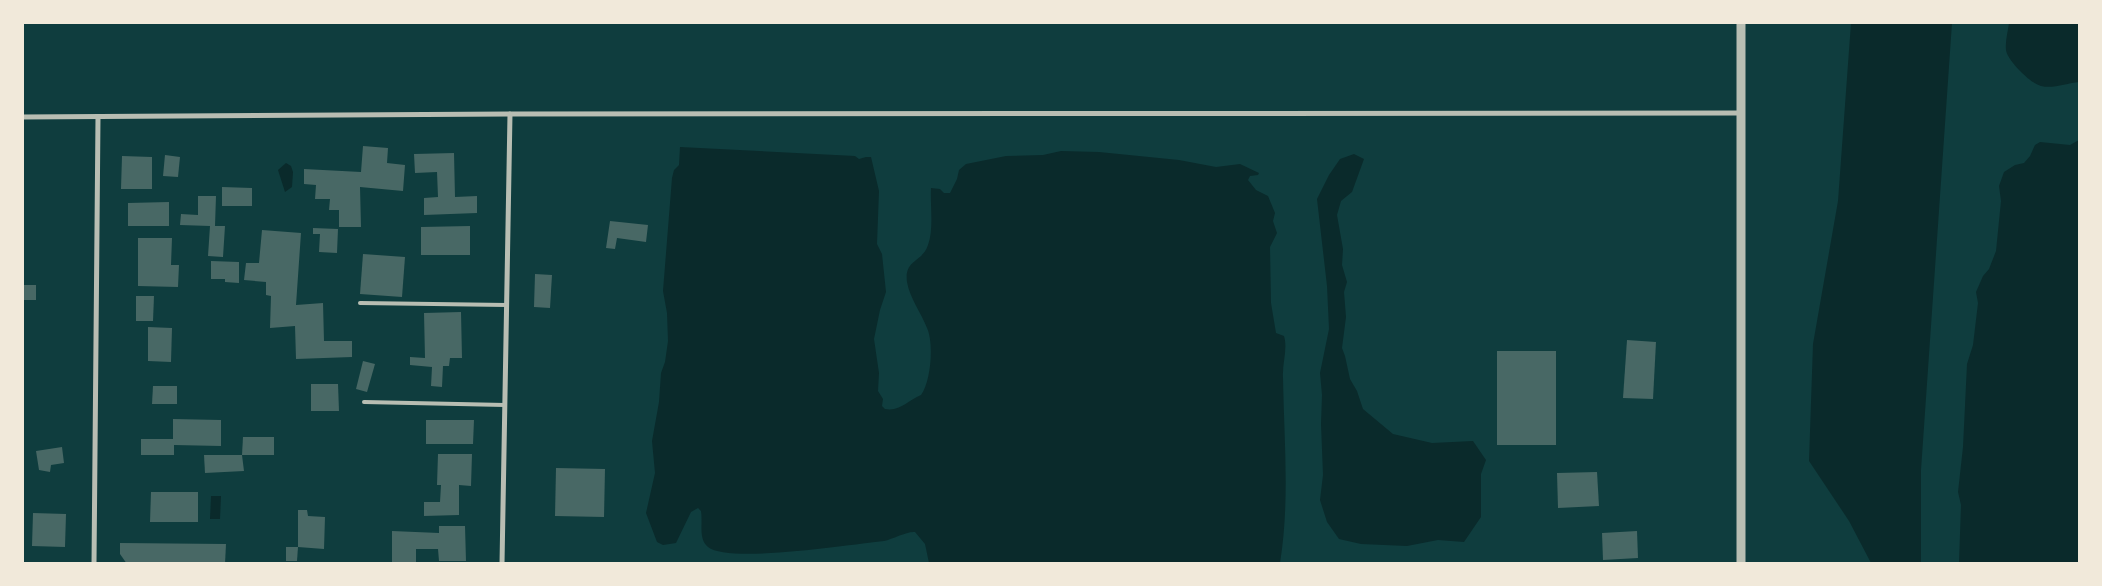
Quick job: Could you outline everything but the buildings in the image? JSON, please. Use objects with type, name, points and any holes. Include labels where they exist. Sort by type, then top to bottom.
[{"type":"street","points":[[1741,564],[1742,22]]},
{"type":"street","points":[[22,117],[510,114],[1742,113]]},
{"type":"street","points":[[502,564],[510,114]]},
{"type":"street","points":[[94,564],[98,117]]},
{"type":"lane","points":[[360,303],[507,305]]},
{"type":"lane","points":[[364,402],[505,405]]},
{"type":"water","points":[[1851,23],[1952,23],[1921,470],[1921,563],[1871,563],[1849,521],[1809,461],[1813,344],[1838,201]]},
{"type":"water","points":[[2009,23],[2079,23],[2079,82],[2046,87],[2037,84],[2026,76],[2010,60],[2007,54],[2006,40]]},
{"type":"water","points":[[2079,140],[2079,563],[1959,563],[1961,505],[1958,492],[1963,447],[1967,364],[1973,345],[1978,303],[1976,292],[1983,276],[1989,269],[1996,251],[2001,201],[1999,186],[2004,172],[2015,165],[2024,163],[2035,145],[2040,142],[2070,145]]},
{"type":"water","points":[[680,147],[855,156],[859,159],[871,157],[879,191],[877,244],[882,254],[886,292],[874,339],[879,373],[878,391],[883,399],[882,406],[885,409],[895,409],[921,395],[927,381],[931,352],[929,335],[907,282],[908,269],[925,251],[930,239],[931,188],[940,189],[944,193],[950,193],[959,170],[966,164],[1006,156],[1043,155],[1061,151],[1099,152],[1179,160],[1216,167],[1240,164],[1259,173],[1258,175],[1250,176],[1248,180],[1256,190],[1268,196],[1275,213],[1273,221],[1277,233],[1270,247],[1271,303],[1276,333],[1284,336],[1285,341],[1283,373],[1286,494],[1280,563],[929,563],[925,544],[915,532],[884,541],[792,552],[740,554],[720,552],[705,544],[702,535],[701,511],[698,508],[691,512],[676,543],[663,545],[657,542],[646,513],[655,473],[652,441],[659,402],[661,373],[665,362],[668,341],[667,313],[663,291],[672,178],[674,170],[679,165]]},
{"type":"water","points":[[1354,154],[1364,159],[1352,192],[1341,201],[1337,215],[1343,249],[1342,265],[1347,282],[1344,292],[1346,317],[1342,348],[1350,379],[1357,391],[1363,409],[1393,434],[1432,443],[1473,441],[1486,460],[1481,474],[1481,517],[1464,542],[1438,540],[1407,546],[1361,544],[1339,539],[1327,522],[1320,500],[1323,475],[1320,373],[1329,329],[1327,286],[1317,199],[1329,175],[1340,159]]},
{"type":"water","points":[[286,163],[291,166],[293,172],[292,187],[285,192],[278,170]]},
{"type":"water","points":[[211,496],[221,496],[220,519],[210,519]]}]
